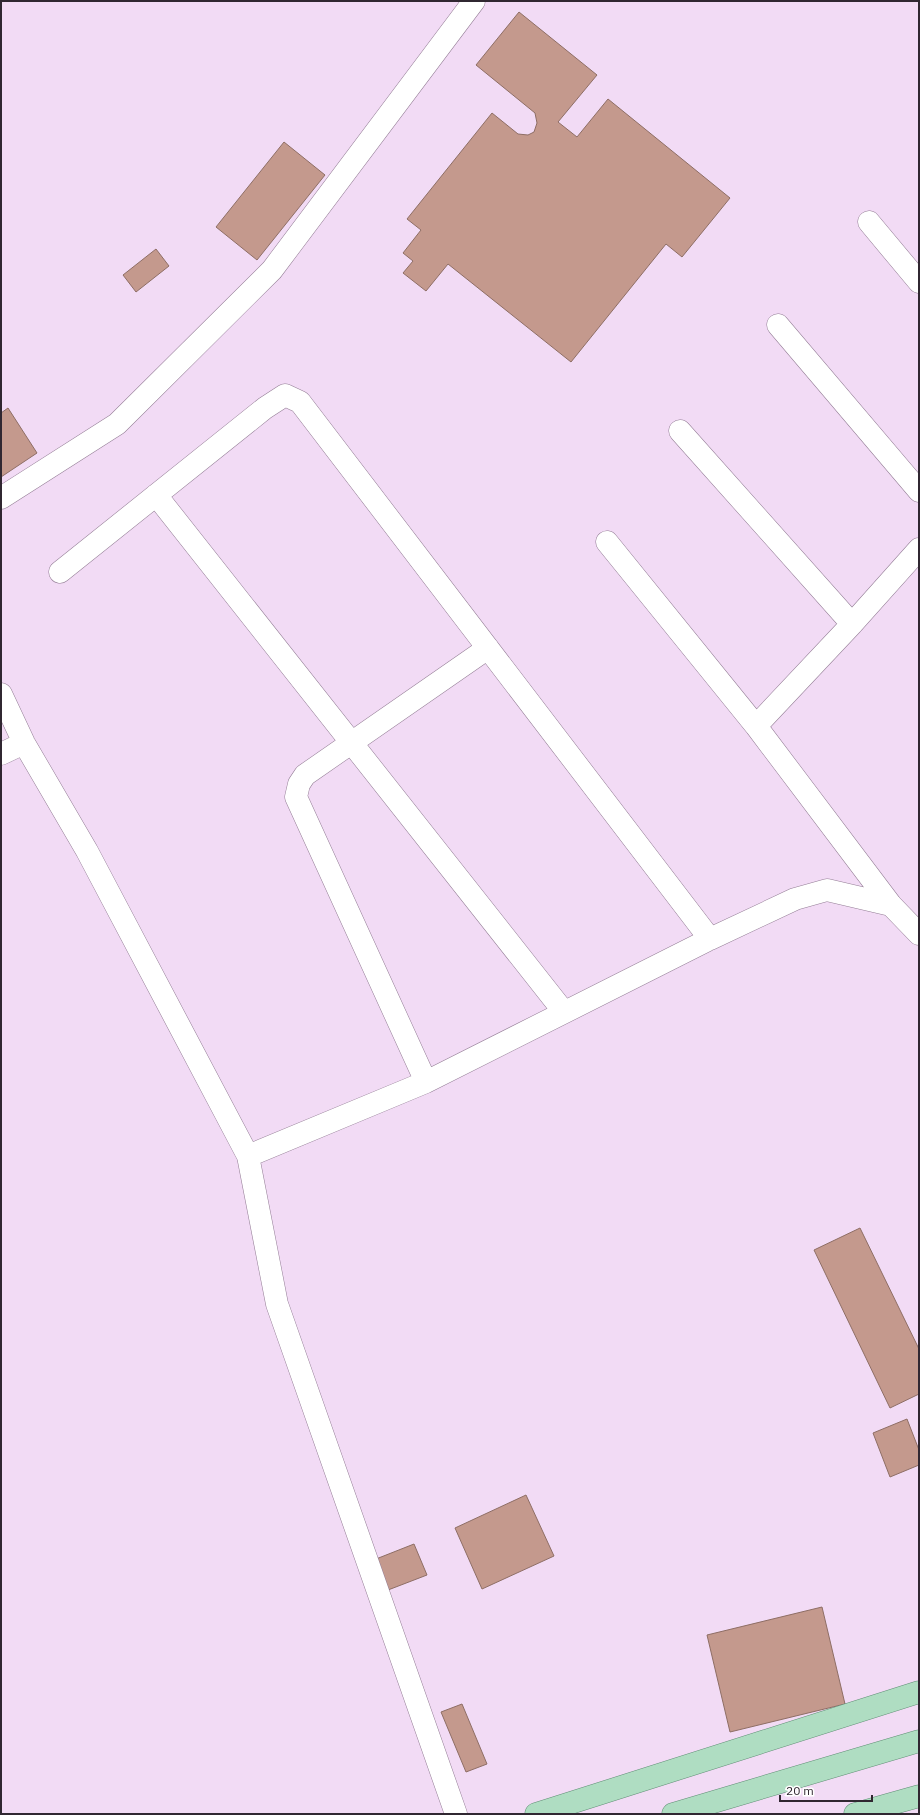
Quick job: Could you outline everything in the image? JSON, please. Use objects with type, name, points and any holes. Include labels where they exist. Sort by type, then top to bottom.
[{"type":"main road","points":[[536,1814],[919,1692]]},
{"type":"main road","points":[[673,1814],[919,1741]]},
{"type":"main road","points":[[855,1814],[919,1796]]},
{"type":"street","points":[[1,498],[118,424],[272,270],[474,1]]},
{"type":"street","points":[[869,222],[919,282]]},
{"type":"street","points":[[778,325],[919,491]]},
{"type":"street","points":[[60,572],[265,408],[285,395],[300,402],[710,939]]},
{"type":"street","points":[[680,431],[852,624]]},
{"type":"street","points":[[156,495],[564,1012]]},
{"type":"street","points":[[607,542],[756,726],[891,905],[919,934]]},
{"type":"street","points":[[756,726],[852,624],[919,549]]},
{"type":"street","points":[[426,1082],[296,797],[299,784],[305,775],[488,648]]},
{"type":"street","points":[[1,694],[24,743],[88,851],[248,1156],[277,1304],[456,1814]]},
{"type":"street","points":[[1,754],[24,743]]},
{"type":"street","points":[[248,1156],[426,1082],[710,939],[795,899],[827,890],[891,905]]},
{"type":"building","points":[[519,12],[597,75],[558,122],[577,137],[608,99],[730,198],[682,257],[666,244],[571,362],[448,264],[426,291],[403,273],[413,261],[403,253],[421,230],[407,219],[492,113],[518,134],[528,135],[534,132],[537,123],[535,113],[476,65]]},
{"type":"building","points":[[284,142],[325,175],[257,260],[216,227]]},
{"type":"building","points":[[156,249],[169,266],[136,292],[123,275]]},
{"type":"building","points":[[8,408],[37,453],[1,477],[1,413]]},
{"type":"building","points":[[860,1228],[919,1349],[919,1394],[890,1408],[814,1250]]},
{"type":"building","points":[[907,1419],[919,1450],[919,1465],[890,1477],[873,1433]]},
{"type":"building","points":[[526,1495],[554,1556],[482,1589],[455,1528]]},
{"type":"building","points":[[414,1544],[427,1575],[388,1590],[376,1559]]},
{"type":"building","points":[[822,1607],[845,1704],[730,1732],[707,1635]]},
{"type":"building","points":[[462,1704],[487,1764],[466,1772],[441,1712]]}]
